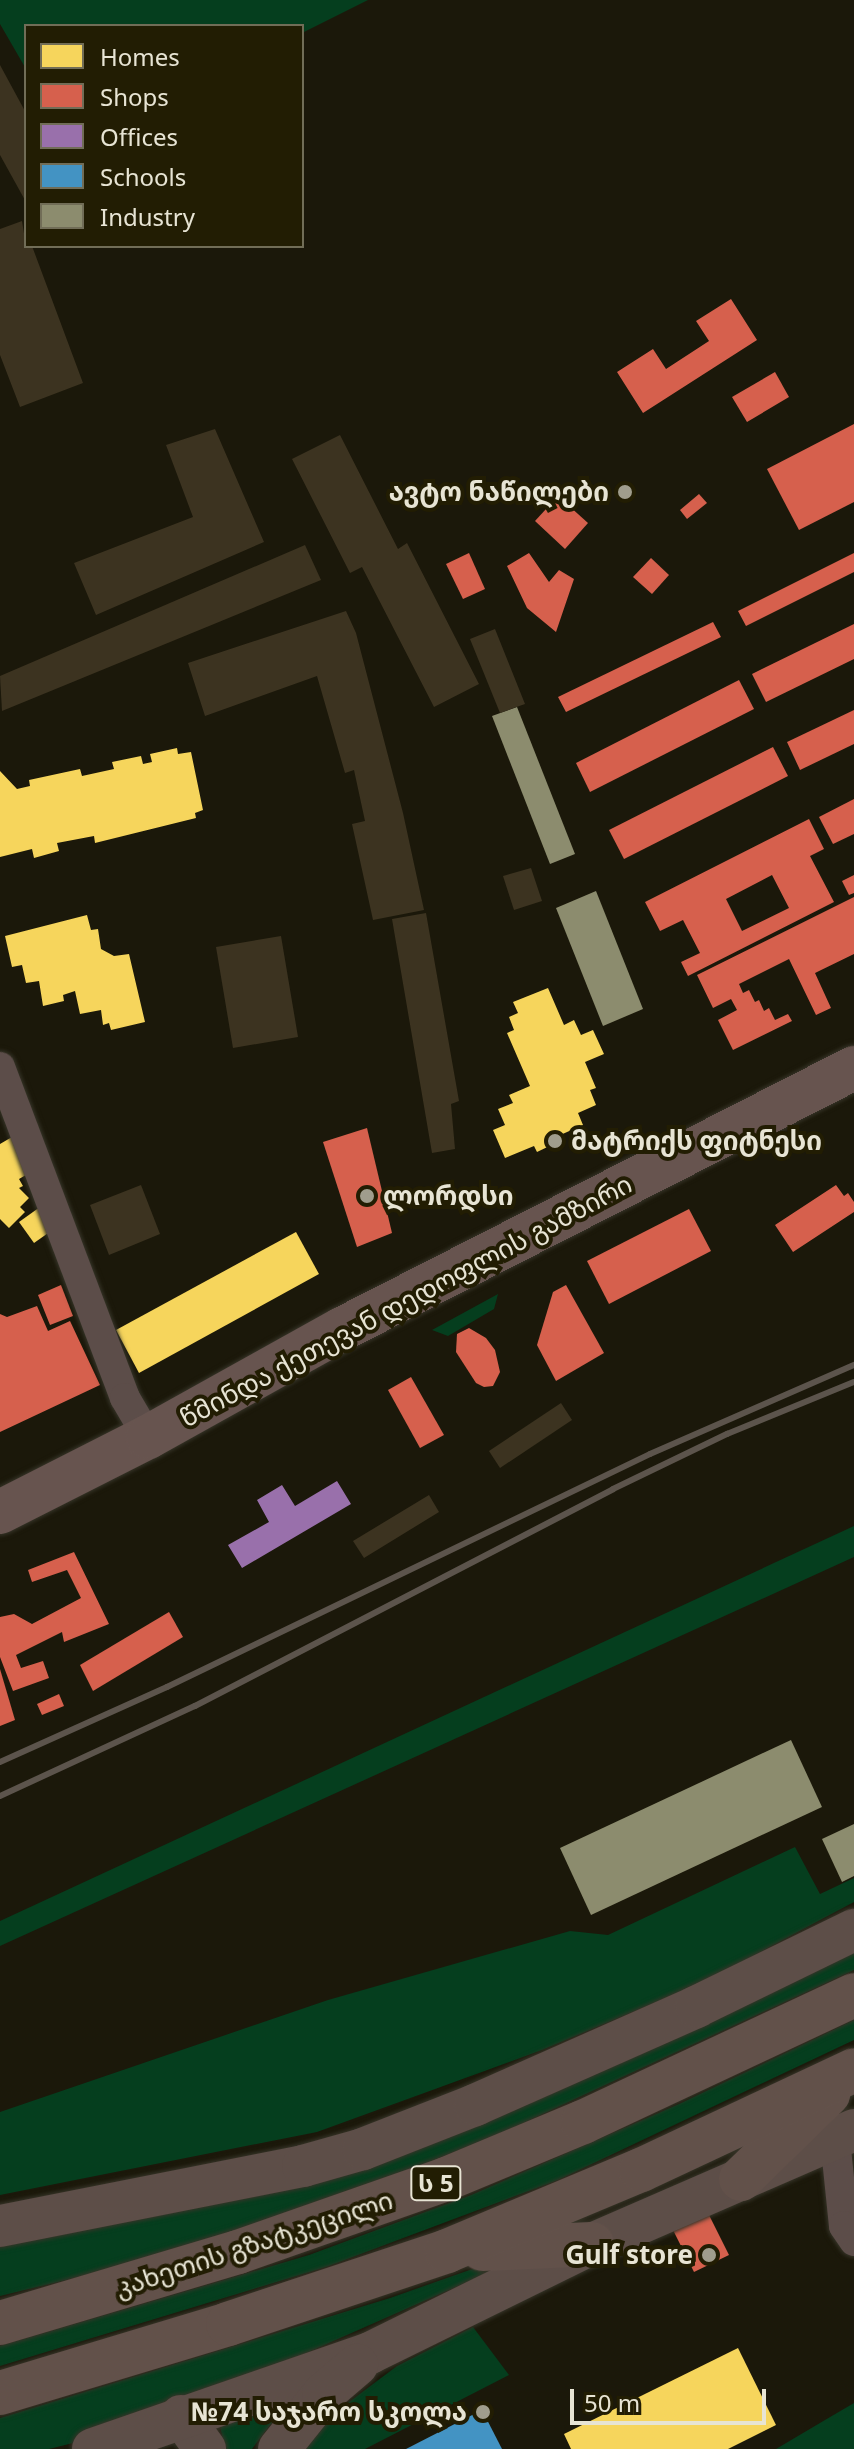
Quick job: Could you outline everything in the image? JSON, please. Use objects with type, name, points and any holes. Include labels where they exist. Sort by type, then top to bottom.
[{"type":"highway","name":"კახეთის გზატკეცილი","points":[[0,2323],[238,2252],[446,2179],[583,2122],[854,1995]]},
{"type":"highway","points":[[741,2179],[854,2070]]},
{"type":"highway","name":"ს 5","points":[[0,2393],[228,2324],[447,2251],[641,2170],[854,2070]]},
{"type":"highway","points":[[447,2251],[592,2244]]},
{"type":"main road","name":"წმინდა ქეთევან დედოფლის გამზირი","points":[[0,1512],[148,1437],[342,1329],[854,1068]]},
{"type":"street","points":[[0,1067],[125,1398],[148,1437]]},
{"type":"street","points":[[0,2226],[303,2166],[363,2149],[475,2105],[627,2038],[854,1930]]},
{"type":"street","points":[[93,2449],[193,2433],[370,2353],[592,2244],[844,2135],[844,2226],[854,2241]]},
{"type":"street","points":[[279,2449],[323,2394],[370,2353]]},
{"type":"green space","points":[[0,0],[368,0],[304,32],[304,24],[24,24],[24,66],[0,24]]},
{"type":"green space","points":[[498,1294],[494,1309],[448,1336],[432,1330]]},
{"type":"green space","points":[[854,1526],[854,1557],[0,1946],[0,1921]]},
{"type":"green space","points":[[795,1847],[820,1894],[854,1878],[854,1902],[706,1981],[542,2050],[317,2132],[0,2195],[0,2112],[328,2000],[570,1931],[608,1935]]},
{"type":"green space","points":[[854,1946],[854,1970],[497,2135],[320,2205],[95,2273],[0,2296],[0,2243],[315,2181]]},
{"type":"green space","points":[[854,2020],[854,2040],[558,2180],[326,2267],[0,2366],[0,2346],[309,2255],[471,2195],[679,2104]]},
{"type":"green space","points":[[478,2267],[492,2271],[261,2373],[97,2437],[49,2449],[0,2449],[0,2418],[390,2298]]},
{"type":"green space","points":[[473,2327],[509,2375],[365,2449],[302,2449],[337,2411],[397,2366]]},
{"type":"green space","points":[[288,2401],[252,2449],[225,2449],[220,2426]]},
{"type":"green space","points":[[854,2403],[854,2449],[776,2449],[825,2420]]},
{"type":"building: Homes","points":[[177,748],[178,754],[191,752],[203,810],[195,813],[196,818],[95,843],[94,836],[57,843],[59,851],[34,858],[32,849],[0,857],[0,771],[17,789],[30,786],[29,780],[80,769],[82,776],[114,769],[112,762],[141,756],[143,764],[152,762],[150,754]]},
{"type":"building: Homes","points":[[87,915],[91,930],[98,929],[101,949],[114,956],[129,954],[145,1022],[111,1030],[109,1023],[103,1025],[101,1010],[80,1014],[75,991],[63,995],[64,1001],[43,1006],[39,981],[26,983],[22,965],[12,967],[5,936]]},
{"type":"building: Homes","points":[[548,988],[564,1025],[574,1020],[581,1035],[593,1030],[604,1054],[585,1062],[596,1088],[590,1090],[596,1105],[578,1113],[583,1125],[558,1136],[560,1141],[537,1152],[534,1146],[505,1158],[493,1130],[505,1125],[498,1109],[513,1103],[509,1095],[530,1086],[507,1033],[514,1030],[509,1017],[518,1013],[513,1002]]},
{"type":"building: Homes","points":[[12,1137],[31,1172],[19,1179],[23,1186],[19,1188],[29,1198],[20,1207],[25,1212],[9,1228],[0,1219],[0,1144]]},
{"type":"building: Homes","points":[[40,1207],[51,1231],[34,1243],[19,1222]]},
{"type":"building: Homes","points":[[296,1232],[319,1274],[139,1373],[116,1330]]},
{"type":"building: Homes","points":[[738,2348],[776,2425],[728,2449],[571,2449],[564,2434]]},
{"type":"building: Shops","points":[[731,299],[757,340],[643,413],[617,372],[653,349],[666,369],[709,341],[696,321]]},
{"type":"building: Shops","points":[[775,372],[789,397],[747,422],[732,397]]},
{"type":"building: Shops","points":[[854,424],[854,502],[799,530],[767,469]]},
{"type":"building: Shops","points":[[699,494],[707,503],[687,519],[680,510]]},
{"type":"building: Shops","points":[[558,496],[588,523],[565,549],[535,521]]},
{"type":"building: Shops","points":[[469,553],[485,589],[463,599],[446,564]]},
{"type":"building: Shops","points":[[529,553],[549,582],[559,570],[574,579],[556,632],[527,608],[507,566]]},
{"type":"building: Shops","points":[[854,553],[854,572],[746,626],[738,611]]},
{"type":"building: Shops","points":[[651,558],[669,575],[652,594],[633,577]]},
{"type":"building: Shops","points":[[713,622],[721,637],[566,712],[558,697]]},
{"type":"building: Shops","points":[[854,624],[854,659],[766,702],[752,674]]},
{"type":"building: Shops","points":[[739,680],[754,709],[590,792],[576,763]]},
{"type":"building: Shops","points":[[854,710],[854,744],[800,770],[787,742]]},
{"type":"building: Shops","points":[[773,747],[788,776],[624,859],[609,830]]},
{"type":"building: Shops","points":[[854,799],[854,834],[833,844],[819,817]]},
{"type":"building: Shops","points":[[809,819],[824,849],[810,856],[834,902],[688,976],[681,962],[700,953],[683,920],[660,931],[645,902]],"holes":[[[772,875],[789,908],[742,931],[726,899]]]},
{"type":"building: Shops","points":[[854,875],[854,893],[849,895],[842,881]]},
{"type":"building: Shops","points":[[854,897],[854,954],[815,973],[831,1008],[816,1015],[789,959],[739,984],[743,993],[749,990],[755,1002],[759,1000],[764,1011],[769,1008],[775,1020],[788,1014],[792,1021],[733,1050],[718,1020],[737,1010],[731,999],[713,1008],[697,975]]},
{"type":"building: Shops","points":[[367,1128],[392,1233],[357,1247],[323,1142]]},
{"type":"building: Shops","points":[[836,1185],[844,1196],[848,1193],[854,1202],[854,1212],[793,1252],[775,1225]]},
{"type":"building: Shops","points":[[689,1209],[711,1251],[609,1304],[587,1261]]},
{"type":"building: Shops","points":[[61,1285],[73,1316],[50,1325],[38,1295]]},
{"type":"building: Shops","points":[[566,1285],[604,1353],[556,1381],[537,1345],[553,1292]]},
{"type":"building: Shops","points":[[37,1306],[48,1331],[70,1321],[100,1385],[0,1432],[0,1314],[7,1317]]},
{"type":"building: Shops","points":[[469,1328],[486,1338],[495,1350],[500,1372],[493,1386],[484,1387],[476,1383],[456,1352],[457,1334]]},
{"type":"building: Shops","points":[[411,1377],[444,1435],[420,1448],[388,1390]]},
{"type":"building: Shops","points":[[74,1552],[109,1624],[64,1642],[62,1632],[16,1655],[21,1668],[43,1661],[49,1678],[13,1691],[0,1657],[0,1617],[14,1614],[32,1624],[81,1598],[67,1570],[32,1582],[28,1570]]},
{"type":"building: Shops","points":[[169,1612],[183,1637],[93,1691],[80,1665]]},
{"type":"building: Shops","points":[[0,1669],[15,1720],[0,1726]]},
{"type":"building: Shops","points":[[59,1694],[64,1706],[42,1715],[37,1704]]},
{"type":"building: Shops","points":[[708,2213],[729,2255],[694,2272],[673,2230]]},
{"type":"building: Offices","points":[[337,1481],[351,1504],[242,1568],[228,1545],[269,1522],[257,1500],[282,1485],[295,1506]]},
{"type":"building: Schools","points":[[482,2410],[502,2449],[406,2449]]},
{"type":"building: Industry","points":[[517,707],[575,854],[550,864],[492,716]]},
{"type":"building: Industry","points":[[596,891],[643,1009],[603,1026],[556,908]]},
{"type":"building: Industry","points":[[791,1740],[822,1807],[591,1915],[560,1848]]},
{"type":"building: Industry","points":[[854,1824],[854,1876],[842,1882],[822,1839]]},
{"type":"building: Other","points":[[0,65],[24,109],[24,198],[0,155]]},
{"type":"building: Other","points":[[22,221],[24,248],[33,248],[83,383],[20,407],[0,355],[0,229]]},
{"type":"building: Other","points":[[215,429],[264,542],[96,615],[74,563],[193,517],[166,445]]},
{"type":"building: Other","points":[[340,435],[398,549],[407,543],[479,684],[434,707],[362,567],[350,573],[292,459]]},
{"type":"building: Other","points":[[305,545],[321,580],[2,711],[0,676]]},
{"type":"building: Other","points":[[346,611],[356,633],[403,813],[424,910],[373,920],[352,824],[365,821],[354,770],[345,773],[317,676],[205,716],[188,663]]},
{"type":"building: Other","points":[[495,629],[525,704],[500,713],[470,639]]},
{"type":"building: Other","points":[[531,868],[542,901],[514,910],[503,876]]},
{"type":"building: Other","points":[[426,913],[459,1101],[451,1104],[455,1149],[432,1153],[392,919]]},
{"type":"building: Other","points":[[281,936],[298,1037],[233,1048],[216,947]]},
{"type":"building: Other","points":[[141,1185],[160,1234],[109,1255],[90,1205]]},
{"type":"building: Other","points":[[561,1403],[572,1420],[500,1468],[489,1451]]},
{"type":"building: Other","points":[[429,1495],[439,1512],[364,1558],[353,1541]]},
{"type":"railway","points":[[0,1762],[167,1687],[650,1454],[854,1365]]},
{"type":"railway","points":[[0,1796],[195,1706],[613,1489],[727,1434],[854,1382]]},
{"type":"place","name":"ავტო ნაწილები","points":[[625,492]]},
{"type":"place","name":"მატრიქს ფიტნესი","points":[[555,1141]]},
{"type":"place","name":"ლორდსი","points":[[367,1196]]},
{"type":"place","name":"Gulf store","points":[[709,2255]]},
{"type":"place","name":"№74 საჯარო სკოლა","points":[[483,2412]]}]
